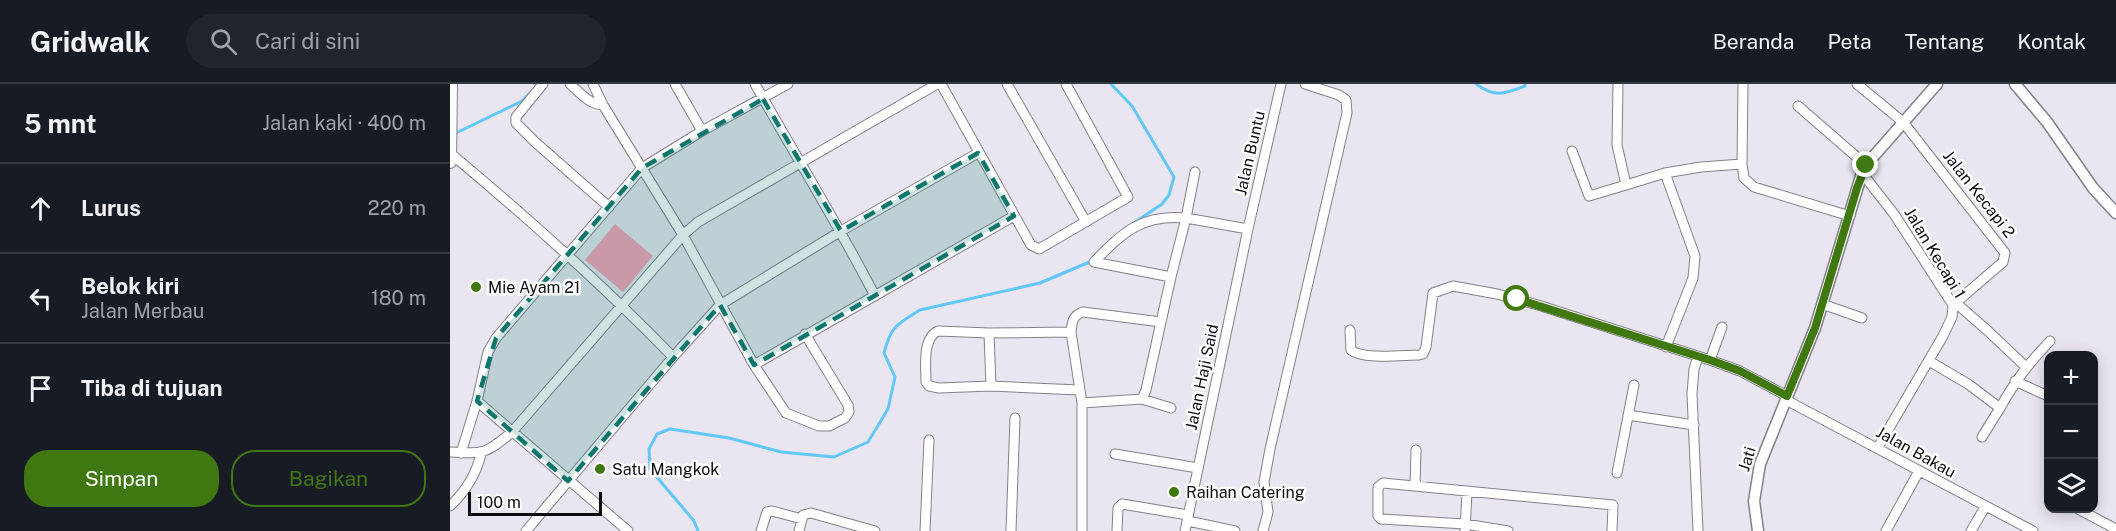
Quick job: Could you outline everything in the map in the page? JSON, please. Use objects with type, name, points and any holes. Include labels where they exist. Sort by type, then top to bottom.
[{"type":"main road","points":[[450,162],[452,84]]},
{"type":"street","points":[[543,84],[516,117],[516,123],[534,142],[609,207]]},
{"type":"street","points":[[570,84],[588,100],[603,105]]},
{"type":"street","points":[[592,84],[683,235],[754,365],[786,413],[819,426],[829,426],[845,418],[849,412],[848,405],[805,334]]},
{"type":"street","points":[[675,84],[702,131]]},
{"type":"street","points":[[755,84],[841,231],[875,296]]},
{"type":"street","points":[[788,84],[702,131],[642,168],[496,338],[488,352],[477,401],[454,453],[481,454],[512,432],[683,235],[698,222],[939,84],[1031,245],[1036,249],[1042,248],[1127,199],[1128,195],[1066,84]]},
{"type":"street","points":[[1007,84],[1086,222]]},
{"type":"street","name":"Jalan Buntu","points":[[1248,229],[1281,84]]},
{"type":"street","points":[[1263,531],[1268,512],[1264,482],[1270,449],[1347,113],[1346,100],[1339,95],[1305,84]]},
{"type":"street","points":[[1618,84],[1617,145],[1626,185]]},
{"type":"street","points":[[1743,84],[1742,164],[1744,178],[1754,187],[1850,216]]},
{"type":"street","name":"Jalan Kecapi 2","points":[[1857,84],[1903,122],[2005,252],[2003,262],[1954,304]]},
{"type":"street","points":[[1864,169],[1937,84]]},
{"type":"street","points":[[2016,84],[2047,122],[2093,188],[2116,213]]},
{"type":"street","name":"Jalan Kecapi 1","points":[[1798,106],[1864,169],[1954,304],[1952,317],[1929,361],[1878,447]]},
{"type":"street","points":[[1572,151],[1589,196],[1665,173],[1742,164]]},
{"type":"street","points":[[450,153],[569,254],[673,357]]},
{"type":"street","points":[[526,531],[720,305],[841,231],[978,153]]},
{"type":"street","name":"Jati","points":[[1758,531],[1754,501],[1757,475],[1815,328],[1864,169]]},
{"type":"street","points":[[1142,399],[1195,172]]},
{"type":"street","points":[[1665,173],[1695,256],[1693,278],[1666,347]]},
{"type":"street","points":[[754,365],[1014,216]]},
{"type":"street","points":[[1171,277],[1094,262],[1128,230],[1155,218],[1186,218],[1248,229]]},
{"type":"street","name":"Jalan Haji Said","points":[[1187,522],[1248,229]]},
{"type":"street","name":"Jalan Bakau","points":[[1350,330],[1351,350],[1356,354],[1366,356],[1423,354],[1426,348],[1431,297],[1438,290],[1453,286],[1538,305],[1740,371],[1919,471],[2033,531]]},
{"type":"street","points":[[1822,304],[1862,318]]},
{"type":"street","points":[[1954,304],[1988,331],[2025,367]]},
{"type":"street","points":[[1082,531],[1082,403],[1071,332],[1073,320],[1083,312],[1161,322]]},
{"type":"street","points":[[1710,360],[1722,327]]},
{"type":"street","points":[[1071,332],[938,331],[932,333],[928,341],[926,382],[929,386],[939,388],[991,386],[1079,390]]},
{"type":"street","points":[[989,333],[991,386]]},
{"type":"street","points":[[1982,436],[2025,367],[2050,341]]},
{"type":"street","points":[[1698,357],[1692,380],[1694,479],[1698,531]]},
{"type":"street","points":[[1929,361],[1968,384],[2000,408]]},
{"type":"street","points":[[2015,381],[2044,394]]},
{"type":"street","points":[[1617,473],[1634,386]]},
{"type":"street","points":[[1082,403],[1142,399],[1171,408]]},
{"type":"street","points":[[477,401],[567,481],[628,531]]},
{"type":"street","points":[[1628,415],[1694,425]]},
{"type":"street","points":[[1011,531],[1015,418]]},
{"type":"street","points":[[926,531],[928,440]]},
{"type":"street","points":[[1415,486],[1416,450]]},
{"type":"street","points":[[450,506],[473,477],[481,454]]},
{"type":"street","points":[[1115,454],[1198,468]]},
{"type":"street","points":[[1886,531],[1919,471]]},
{"type":"street","points":[[1508,531],[1381,519],[1378,516],[1378,487],[1383,483],[1613,505],[1612,531]]},
{"type":"street","points":[[1465,528],[1467,491]]},
{"type":"street","points":[[1117,531],[1118,508],[1122,504],[1230,531]]},
{"type":"street","points":[[1971,531],[1985,507]]},
{"type":"street","points":[[761,531],[768,512],[802,519]]},
{"type":"street","points":[[799,531],[805,513],[811,513],[875,531]]},
{"type":"street","points":[[2086,513],[2116,529]]},
{"type":"street","points":[[836,531],[839,521]]},
{"type":"highlighted area","points":[[763,99],[841,231],[978,153],[1014,216],[754,365],[720,305],[568,481],[477,401],[496,338],[642,168]]},
{"type":"shaded area","points":[[615,224],[653,256],[623,292],[585,260]]},
{"type":"waterway","points":[[1111,84],[1132,106],[1174,177],[1169,195],[1162,204],[1122,231]]},
{"type":"waterway","points":[[1476,84],[1494,93],[1505,93],[1525,86],[1525,84]]},
{"type":"waterway","points":[[454,134],[522,101],[532,91]]},
{"type":"waterway","points":[[698,531],[694,521],[650,469],[649,449],[657,434],[670,429],[729,438],[781,452],[834,457],[868,442],[888,409],[895,377],[884,353],[892,331],[900,323],[920,310],[1040,283],[1092,261]]},
{"type":"place","name":"Mie Ayam 21","points":[[476,287]]},
{"type":"place","name":"Satu Mangkok","points":[[600,469]]},
{"type":"place","name":"Raihan Catering","points":[[1174,492]]},
{"type":"route","points":[[1517,299],[1710,360],[1740,371],[1787,396],[1815,328],[1866,165]]}]
